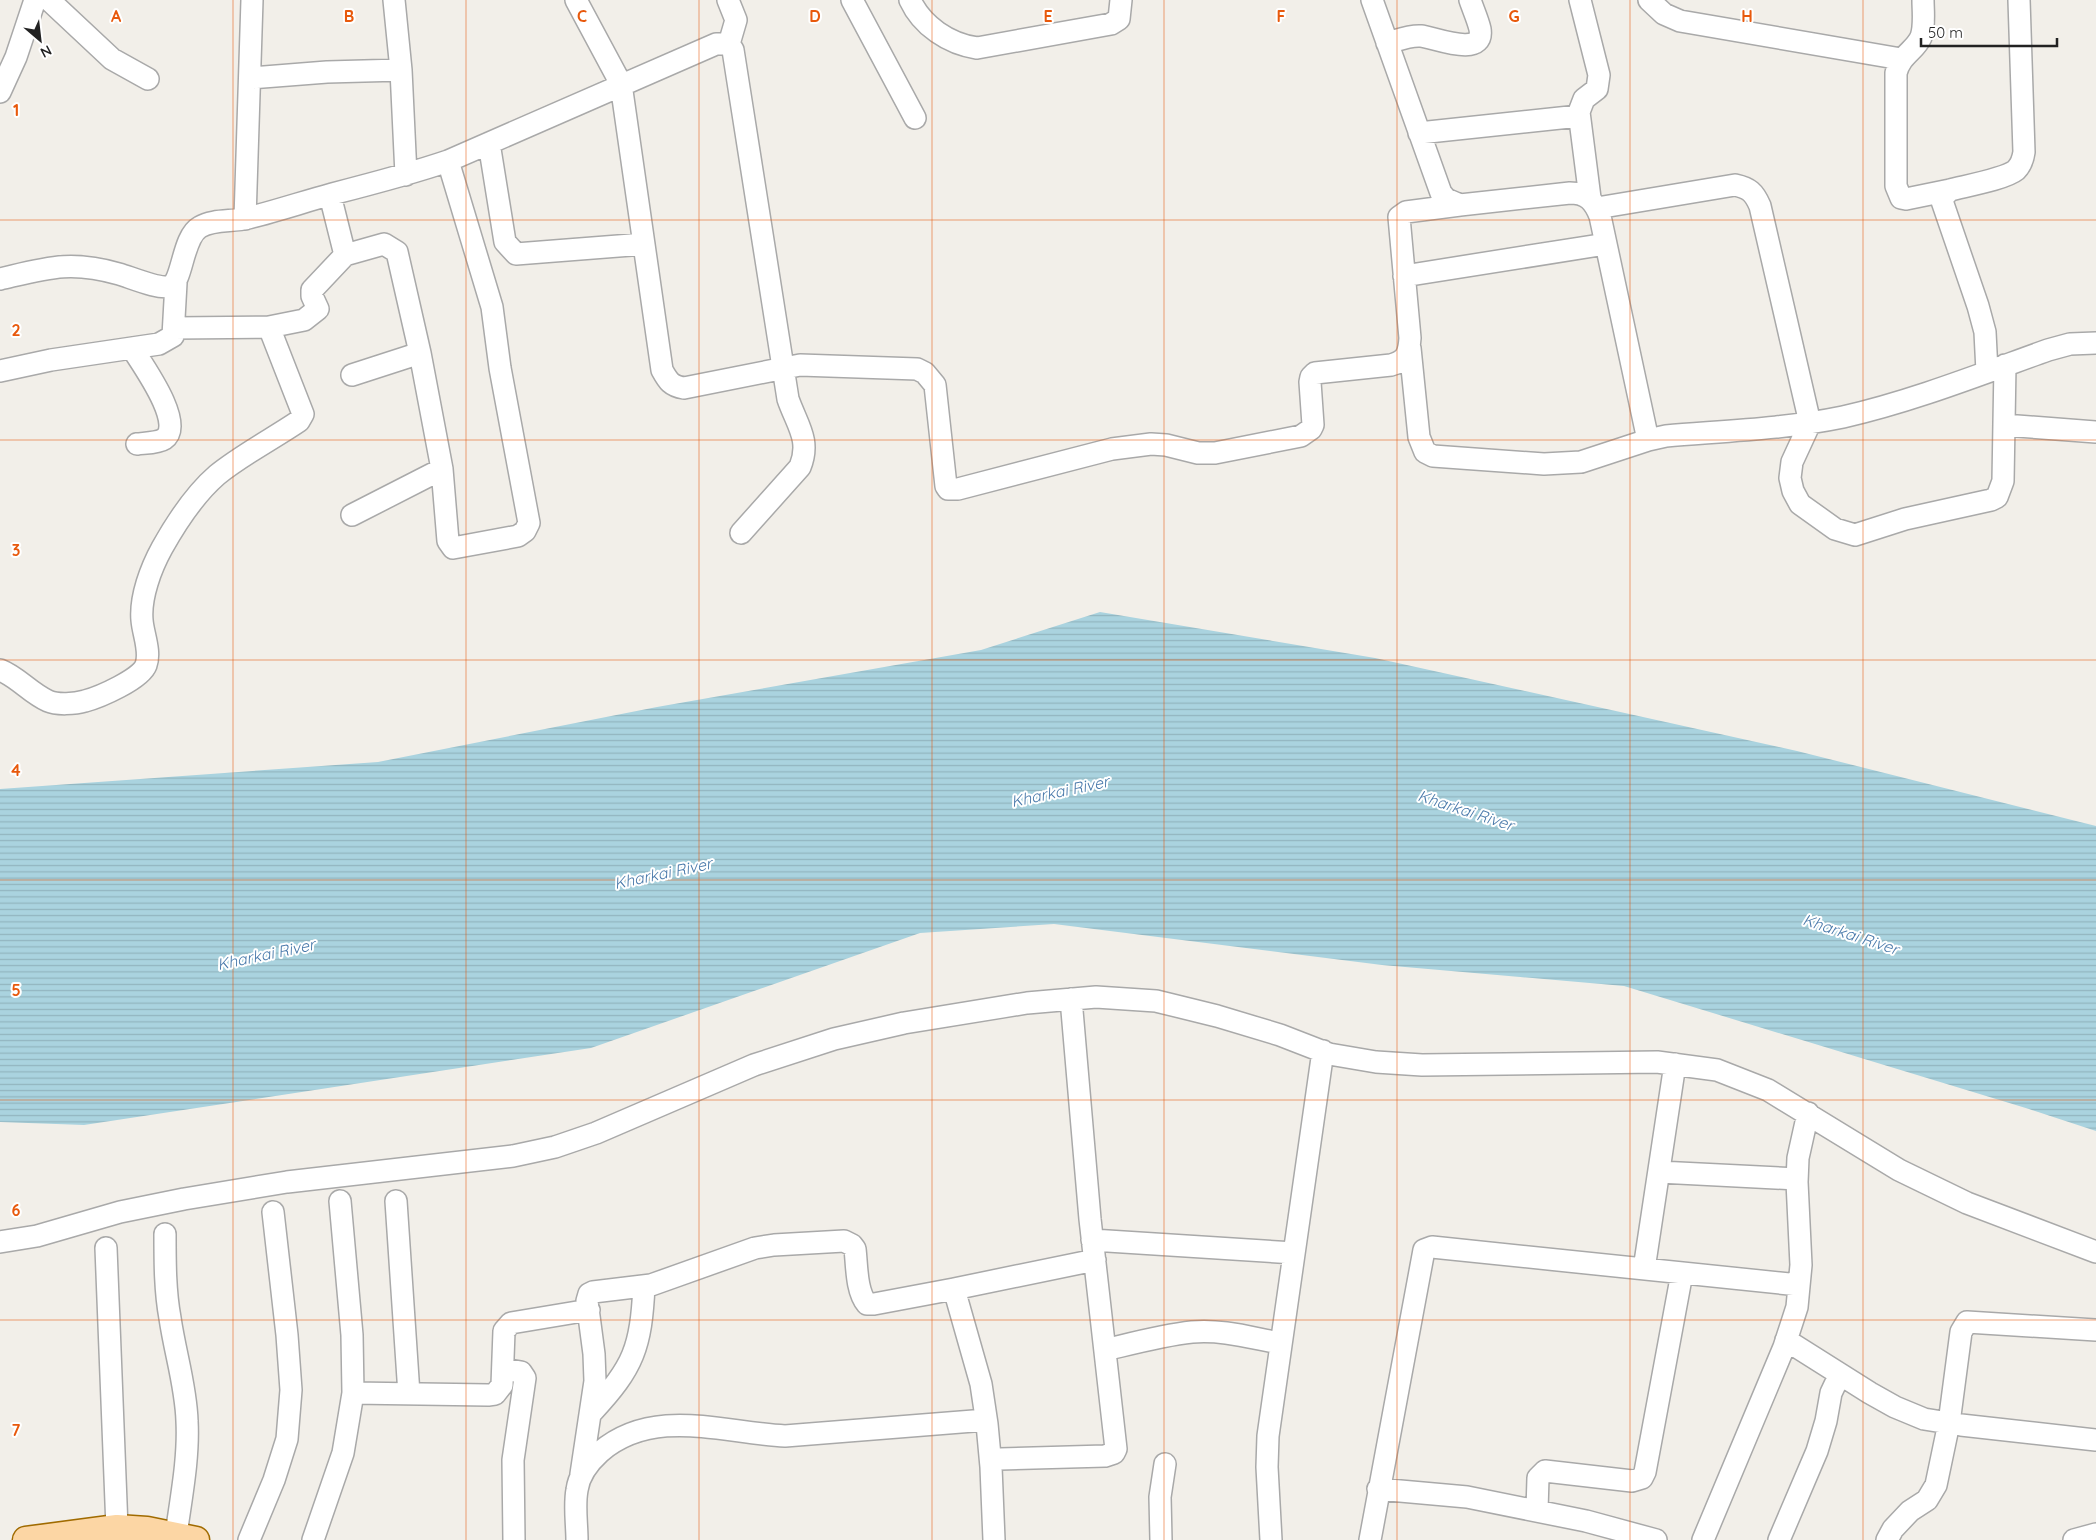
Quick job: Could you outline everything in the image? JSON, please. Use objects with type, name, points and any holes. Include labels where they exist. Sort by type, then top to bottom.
[{"type":"main road","points":[[26,1540],[147,1530],[186,1538]]},
{"type":"street","points":[[0,92],[16,57],[36,0]]},
{"type":"street","points":[[49,0],[112,59],[148,79]]},
{"type":"street","points":[[245,218],[252,0]]},
{"type":"street","points":[[394,0],[401,70],[406,175]]},
{"type":"street","points":[[576,0],[621,84],[662,370],[668,381],[674,386],[684,388],[783,367],[826,364],[917,369],[925,373],[936,385],[946,486],[948,490],[953,490],[1132,445],[1166,445],[1198,453],[1215,453],[1301,436],[1312,429],[1313,425],[1310,382],[1311,377],[1315,373],[1391,365],[1401,362],[1407,357],[1410,348]]},
{"type":"street","points":[[728,0],[736,20],[729,44],[733,50],[788,400],[805,444],[805,455],[800,467],[741,533]]},
{"type":"street","points":[[852,0],[915,118]]},
{"type":"street","points":[[910,0],[926,20],[946,38],[962,45],[977,48],[1111,24],[1120,19],[1121,0]]},
{"type":"street","points":[[1372,0],[1441,193],[1446,199],[1460,205]]},
{"type":"street","points":[[1387,43],[1420,36],[1461,46],[1474,43],[1478,38],[1480,30],[1470,0]]},
{"type":"street","points":[[1580,0],[1599,82],[1597,89],[1584,99],[1580,105],[1579,116],[1593,203],[1600,216],[1648,440]]},
{"type":"street","points":[[1649,0],[1664,14],[1680,21],[1901,59]]},
{"type":"street","points":[[1924,0],[1921,36],[1918,42],[1901,59],[1896,73],[1896,186],[1901,198],[1906,199],[2006,176],[2022,162],[2024,152],[2019,0]]},
{"type":"street","points":[[0,371],[51,360],[159,344],[167,341],[173,336],[176,283],[184,252],[194,232],[206,224],[245,218],[406,175],[448,161],[716,44],[729,44]]},
{"type":"street","points":[[250,78],[327,72],[401,70]]},
{"type":"street","points":[[1419,133],[1579,116]]},
{"type":"street","points":[[490,143],[505,242],[516,254],[644,244]]},
{"type":"street","points":[[174,328],[268,327],[304,320],[318,309],[312,296],[312,290],[345,255],[384,244],[396,252],[420,352],[442,469],[448,541],[453,548],[512,539],[525,531],[529,524],[500,368],[492,307],[448,161]]},
{"type":"street","points":[[1950,190],[1942,201],[1943,206],[1978,306],[1996,368],[2004,425],[2002,481],[1997,496],[1991,500],[1905,519],[1855,535],[1835,529],[1800,504],[1793,491],[1790,478],[1792,462],[1810,423],[1760,206],[1755,194],[1747,188],[1735,185],[1593,203],[1580,193],[1570,193],[1406,212],[1400,217],[1419,437],[1425,452],[1433,456],[1544,464],[1581,462],[1666,436],[1810,423],[1876,409],[1996,368],[2070,344],[2096,343]]},
{"type":"street","points":[[330,195],[345,255]]},
{"type":"street","points":[[1404,276],[1606,244]]},
{"type":"street","points":[[0,279],[52,267],[80,266],[105,270],[160,286],[171,286],[176,283]]},
{"type":"street","points":[[0,670],[8,673],[48,701],[69,703],[84,702],[100,696],[137,676],[146,666],[148,656],[141,618],[144,592],[162,549],[201,491],[217,475],[299,421],[303,414],[268,327]]},
{"type":"street","points":[[132,348],[161,394],[170,420],[168,434],[163,440],[137,444]]},
{"type":"street","points":[[352,375],[420,352]]},
{"type":"street","points":[[2004,425],[2096,432]]},
{"type":"street","points":[[352,515],[442,469]]},
{"type":"street","points":[[0,1242],[37,1236],[120,1212],[184,1199],[287,1182],[513,1156],[555,1147],[596,1133],[754,1065],[834,1038],[904,1023],[1027,1003],[1096,997],[1156,1001],[1217,1016],[1280,1035],[1323,1051],[1376,1062],[1422,1065],[1657,1062],[1717,1070],[1768,1090],[1899,1170],[1967,1203],[2096,1252]]},
{"type":"street","points":[[991,1467],[995,1460],[1000,1458],[1105,1456],[1114,1453],[1116,1445],[1093,1250],[1071,999]]},
{"type":"street","points":[[1271,1540],[1267,1468],[1268,1436],[1323,1051]]},
{"type":"street","points":[[1644,1269],[1675,1064]]},
{"type":"street","points":[[1703,1540],[1786,1340],[1797,1307],[1801,1265],[1797,1179],[1798,1158],[1808,1113]]},
{"type":"street","points":[[1659,1172],[1797,1179]]},
{"type":"street","points":[[314,1540],[343,1453],[353,1393],[352,1335],[340,1201]]},
{"type":"street","points":[[396,1201],[409,1394]]},
{"type":"street","points":[[249,1540],[274,1480],[287,1438],[291,1390],[287,1335],[273,1212]]},
{"type":"street","points":[[165,1234],[169,1316],[184,1385],[188,1422],[185,1461],[186,1538]]},
{"type":"street","points":[[576,1540],[576,1491],[582,1474],[595,1381],[588,1297],[593,1292],[644,1286],[755,1248],[844,1240],[855,1249],[861,1290],[867,1304],[954,1289],[1093,1250],[1294,1253]]},
{"type":"street","points":[[1370,1540],[1424,1250],[1432,1247],[1799,1285]]},
{"type":"street","points":[[106,1248],[106,1533]]},
{"type":"street","points":[[1537,1510],[1538,1478],[1545,1471],[1632,1481],[1642,1478],[1645,1472],[1682,1273]]},
{"type":"street","points":[[592,1412],[618,1384],[629,1366],[641,1328],[644,1286]]},
{"type":"street","points":[[954,1289],[976,1366],[986,1420],[991,1467],[994,1540]]},
{"type":"street","points":[[353,1393],[495,1394],[502,1385],[504,1331],[506,1327],[511,1323],[589,1310]]},
{"type":"street","points":[[1886,1540],[1893,1529],[1910,1511],[1927,1500],[1936,1485],[1949,1423],[1961,1332],[1967,1322],[2096,1330]]},
{"type":"street","points":[[1105,1350],[1163,1336],[1194,1332],[1223,1333],[1280,1343]]},
{"type":"street","points":[[1786,1340],[1894,1407],[1924,1419],[2096,1440]]},
{"type":"street","points":[[503,1369],[522,1372],[525,1378],[513,1460],[514,1540]]},
{"type":"street","points":[[1779,1540],[1817,1451],[1826,1421],[1830,1393],[1840,1374]]},
{"type":"street","points":[[582,1474],[593,1458],[607,1446],[624,1437],[645,1430],[674,1425],[710,1426],[785,1436],[986,1420]]},
{"type":"street","points":[[1160,1540],[1160,1497],[1165,1464]]},
{"type":"street","points":[[1378,1489],[1467,1497],[1537,1510],[1656,1540]]},
{"type":"street","points":[[2074,1540],[2096,1534]]},
{"type":"water","name":"Kharkai River","points":[[1100,612],[1375,658],[1797,751],[2096,826],[2096,1131],[1624,986],[1382,965],[1054,924],[920,933],[591,1048],[84,1125],[0,1122],[0,789],[378,762],[657,707],[981,650]]}]
